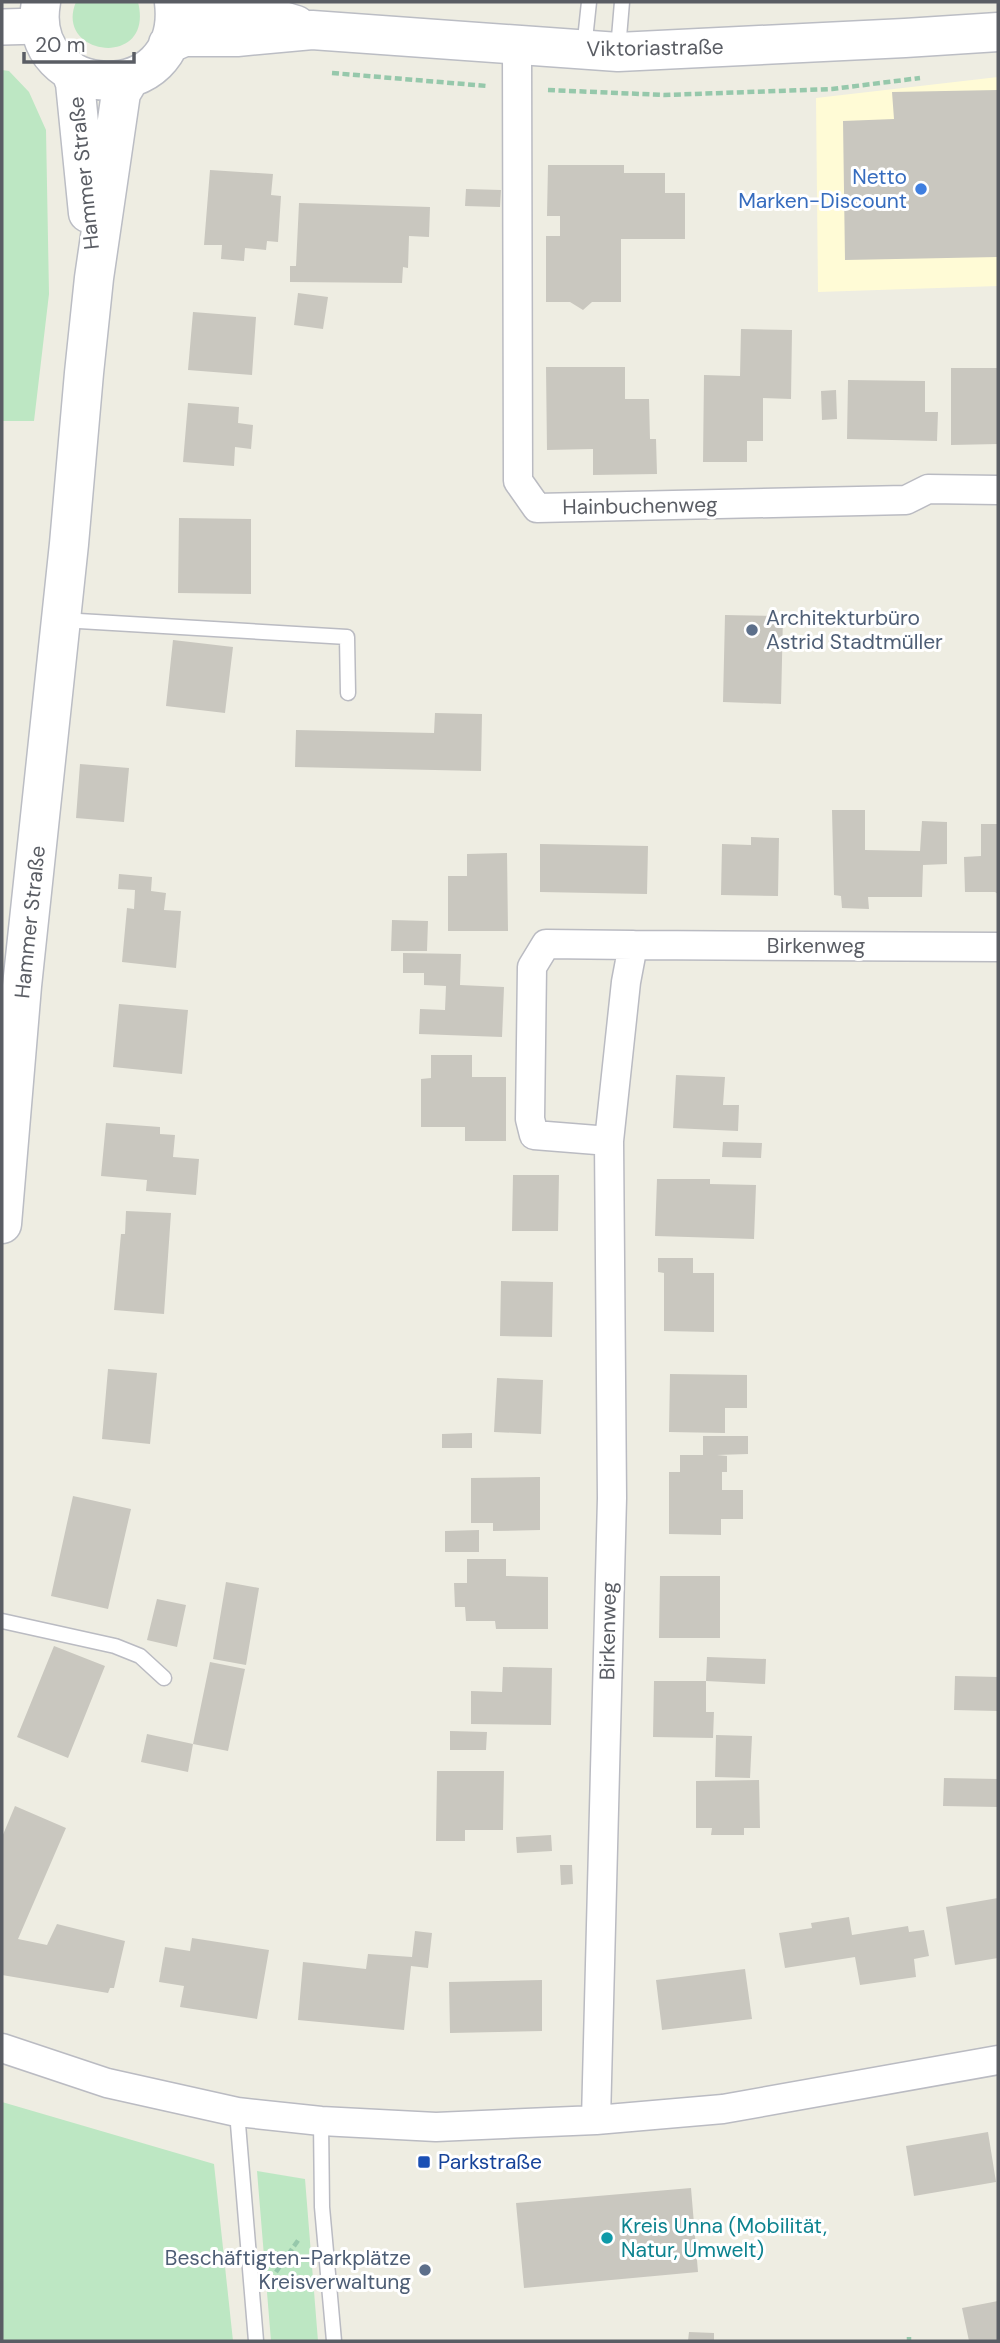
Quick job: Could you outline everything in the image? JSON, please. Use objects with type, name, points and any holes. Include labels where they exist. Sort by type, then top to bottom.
[{"type":"main road","points":[[41,14],[48,47],[61,64],[80,77],[101,82],[130,78],[144,72],[160,57],[168,44],[175,16],[174,2]]},
{"type":"main road","name":"Viktoriastraße","points":[[199,2],[240,8],[312,30]]},
{"type":"main road","name":"Viktoriastraße","points":[[168,44],[184,37],[237,37],[312,30],[601,51],[998,32]]},
{"type":"main road","name":"Hammer Straße","points":[[70,70],[75,83],[94,278]]},
{"type":"main road","name":"Hammer Straße","points":[[2,1224],[17,986],[61,620],[94,278],[121,93],[130,78]]},
{"type":"street","points":[[2,27],[41,14]]},
{"type":"street","name":"Hainbuchenweg","points":[[517,45],[518,481],[537,508],[906,500],[928,489],[998,490]]},
{"type":"street","name":"Birkenweg","points":[[609,1141],[534,1135],[530,1119],[532,967],[546,944],[998,947]]},
{"type":"street","name":"Birkenweg","points":[[596,2120],[612,1498],[609,1141],[626,982],[633,945]]},
{"type":"street","points":[[2,2048],[107,2083],[237,2112],[321,2121],[436,2127],[596,2120],[723,2109],[998,2060]]},
{"type":"lane","points":[[589,2],[601,51]]},
{"type":"lane","points":[[601,51],[622,2]]},
{"type":"lane","points":[[61,620],[347,636],[348,693]]},
{"type":"lane","points":[[2,1621],[115,1646],[140,1656],[164,1678]]},
{"type":"lane","points":[[237,2112],[256,2341]]},
{"type":"lane","points":[[321,2121],[322,2207],[334,2341]]},
{"type":"path","points":[[253,2304],[322,2207]]},
{"type":"shaded area","name":"Netto Marken-Discount","points":[[998,77],[998,286],[818,292],[816,98]]},
{"type":"green space","points":[[76,2],[138,2],[139,24],[132,38],[120,46],[105,48],[90,44],[78,34],[73,20]]},
{"type":"green space","points":[[2,70],[9,71],[29,92],[46,130],[49,294],[34,421],[2,421]]},
{"type":"green space","points":[[2,2102],[214,2164],[233,2341],[2,2341]]},
{"type":"green space","points":[[257,2171],[305,2179],[318,2341],[271,2341]]},
{"type":"building","name":"Netto Marken-Discount","points":[[998,90],[998,257],[845,260],[843,121],[894,119],[892,92]]},
{"type":"building","points":[[548,165],[624,165],[624,173],[665,173],[665,193],[685,193],[685,239],[621,239],[621,302],[592,302],[583,310],[570,302],[546,302],[546,236],[560,236],[560,216],[547,216]]},
{"type":"building","points":[[210,170],[273,174],[271,195],[281,196],[278,242],[267,241],[266,250],[245,248],[244,261],[221,259],[222,245],[204,245]]},
{"type":"building","points":[[466,189],[501,190],[500,207],[465,206]]},
{"type":"building","points":[[299,203],[430,207],[429,237],[409,236],[408,268],[403,267],[402,283],[290,282],[290,266],[296,266]]},
{"type":"building","points":[[298,293],[328,297],[323,329],[294,325]]},
{"type":"building","points":[[193,312],[256,317],[252,375],[188,370]]},
{"type":"building","points":[[741,329],[792,330],[791,399],[763,398],[763,441],[747,441],[747,462],[703,462],[704,375],[740,376]]},
{"type":"building","points":[[546,367],[625,367],[625,399],[649,399],[650,439],[656,439],[657,474],[593,475],[593,449],[547,450]]},
{"type":"building","points":[[951,368],[998,368],[998,444],[951,445]]},
{"type":"building","points":[[848,380],[925,381],[925,412],[938,412],[937,441],[847,439]]},
{"type":"building","points":[[836,390],[837,419],[822,420],[821,391]]},
{"type":"building","points":[[188,403],[239,407],[238,423],[253,425],[251,449],[235,447],[234,466],[183,462]]},
{"type":"building","points":[[179,518],[251,519],[251,594],[178,593]]},
{"type":"building","points":[[725,615],[783,616],[781,704],[723,702]]},
{"type":"building","points":[[173,640],[233,647],[225,713],[166,706]]},
{"type":"building","points":[[435,713],[482,714],[481,771],[295,767],[296,730],[434,733]]},
{"type":"building","points":[[80,764],[129,768],[124,822],[76,818]]},
{"type":"building","points":[[832,810],[865,810],[865,850],[920,851],[922,821],[947,822],[947,864],[923,865],[922,897],[868,897],[869,909],[842,908],[841,896],[834,895]]},
{"type":"building","points":[[981,824],[998,824],[998,894],[965,892],[964,857],[981,856]]},
{"type":"building","points":[[751,837],[779,838],[778,896],[721,895],[722,844],[751,845]]},
{"type":"building","points":[[540,844],[648,846],[647,894],[540,892]]},
{"type":"building","points":[[507,853],[508,931],[448,931],[448,876],[467,876],[467,854]]},
{"type":"building","points":[[119,874],[152,877],[151,891],[166,893],[164,910],[181,911],[176,968],[122,962],[127,908],[134,909],[135,890],[118,889]]},
{"type":"building","points":[[392,920],[428,921],[427,951],[391,951]]},
{"type":"building","points":[[403,953],[461,954],[460,985],[504,987],[502,1037],[419,1034],[420,1009],[445,1010],[446,986],[424,985],[424,973],[403,973]]},
{"type":"building","points":[[119,1004],[188,1010],[182,1074],[113,1067]]},
{"type":"building","points":[[431,1055],[472,1055],[472,1077],[506,1077],[506,1141],[465,1141],[465,1127],[421,1127],[421,1079],[431,1078]]},
{"type":"building","points":[[676,1075],[725,1077],[723,1105],[739,1105],[738,1131],[673,1128]]},
{"type":"building","points":[[106,1123],[160,1127],[160,1134],[175,1135],[173,1157],[199,1159],[196,1195],[146,1191],[147,1180],[101,1176]]},
{"type":"building","points":[[723,1142],[762,1143],[761,1158],[722,1157]]},
{"type":"building","points":[[513,1175],[559,1175],[558,1231],[512,1231]]},
{"type":"building","points":[[657,1179],[710,1179],[710,1184],[756,1185],[754,1239],[655,1236]]},
{"type":"building","points":[[126,1211],[171,1213],[164,1314],[114,1310],[121,1234],[125,1234]]},
{"type":"building","points":[[658,1258],[693,1258],[693,1273],[714,1273],[714,1332],[664,1331],[664,1273],[658,1272]]},
{"type":"building","points":[[501,1281],[553,1282],[552,1337],[500,1336]]},
{"type":"building","points":[[108,1369],[157,1373],[150,1444],[102,1439]]},
{"type":"building","points":[[670,1374],[747,1375],[747,1408],[725,1408],[725,1433],[669,1432]]},
{"type":"building","points":[[497,1378],[543,1380],[541,1434],[494,1432]]},
{"type":"building","points":[[472,1433],[472,1448],[442,1448],[442,1434]]},
{"type":"building","points":[[703,1436],[748,1436],[748,1454],[717,1455],[727,1456],[727,1472],[722,1472],[722,1490],[743,1490],[743,1519],[721,1519],[721,1535],[669,1534],[669,1472],[680,1472],[680,1455],[703,1455]]},
{"type":"building","points":[[540,1477],[540,1530],[493,1531],[493,1523],[471,1523],[471,1478]]},
{"type":"building","points":[[73,1496],[131,1509],[108,1609],[51,1596]]},
{"type":"building","points":[[479,1530],[479,1552],[445,1552],[445,1531]]},
{"type":"building","points":[[467,1559],[506,1559],[506,1576],[548,1577],[548,1629],[496,1629],[495,1621],[466,1621],[465,1607],[455,1607],[454,1583],[467,1583]]},
{"type":"building","points":[[660,1576],[720,1576],[720,1638],[659,1638]]},
{"type":"building","points":[[226,1582],[259,1588],[246,1665],[213,1659]]},
{"type":"building","points":[[157,1599],[186,1605],[177,1647],[147,1640]]},
{"type":"building","points":[[54,1646],[105,1666],[68,1758],[17,1737]]},
{"type":"building","points":[[707,1657],[766,1659],[765,1684],[706,1681]]},
{"type":"building","points":[[210,1662],[245,1669],[228,1751],[193,1744]]},
{"type":"building","points":[[503,1667],[552,1668],[551,1725],[471,1724],[471,1691],[502,1692]]},
{"type":"building","points":[[955,1676],[998,1677],[998,1711],[954,1710]]},
{"type":"building","points":[[654,1681],[706,1681],[706,1712],[714,1712],[713,1738],[653,1737]]},
{"type":"building","points":[[450,1731],[487,1732],[486,1750],[450,1750]]},
{"type":"building","points":[[147,1734],[193,1744],[188,1772],[141,1762]]},
{"type":"building","points":[[716,1735],[752,1736],[750,1778],[715,1777]]},
{"type":"building","points":[[437,1771],[504,1771],[503,1830],[465,1830],[465,1841],[436,1841]]},
{"type":"building","points":[[944,1778],[998,1779],[998,1807],[943,1806]]},
{"type":"building","points":[[759,1780],[760,1828],[744,1828],[744,1835],[711,1835],[712,1828],[696,1828],[696,1781]]},
{"type":"building","points":[[15,1806],[66,1828],[18,1939],[47,1945],[57,1924],[125,1941],[114,1988],[110,1988],[108,1993],[2,1975],[2,1837]]},
{"type":"building","points":[[551,1835],[552,1851],[517,1853],[516,1837]]},
{"type":"building","points":[[560,1865],[572,1865],[573,1884],[561,1885]]},
{"type":"building","points":[[998,1898],[998,1958],[955,1965],[946,1907]]},
{"type":"building","points":[[849,1917],[852,1935],[908,1926],[909,1932],[924,1930],[929,1956],[914,1959],[916,1977],[860,1985],[855,1957],[785,1968],[779,1933],[812,1928],[811,1923]]},
{"type":"building","points":[[415,1931],[432,1933],[428,1968],[411,1966],[404,2030],[298,2020],[303,1962],[366,1969],[368,1954],[412,1957]]},
{"type":"building","points":[[192,1938],[269,1950],[257,2019],[180,2007],[184,1986],[159,1982],[165,1947],[190,1951]]},
{"type":"building","points":[[745,1969],[752,2019],[662,2030],[656,1980]]},
{"type":"building","points":[[542,1980],[542,2031],[450,2033],[449,1982]]},
{"type":"building","points":[[988,2132],[996,2182],[914,2196],[906,2146]]},
{"type":"building","name":"Kreis Unna (Mobilität, Natur, Umwelt)","points":[[691,2188],[698,2272],[524,2288],[516,2203]]},
{"type":"building","points":[[998,2301],[998,2341],[969,2341],[962,2308]]},
{"type":"building","points":[[689,2332],[714,2333],[714,2341],[688,2341]]},
{"type":"place","name":"Netto Marken-Discount","points":[[921,189]]},
{"type":"place","name":"Architekturbüro Astrid Stadtmüller","points":[[752,630]]},
{"type":"place","name":"Parkstraße","points":[[424,2162]]},
{"type":"place","name":"Kreis Unna (Mobilität, Natur, Umwelt)","points":[[607,2238]]},
{"type":"place","name":"Beschäftigten-Parkplätze Kreisverwaltung","points":[[425,2270]]}]
